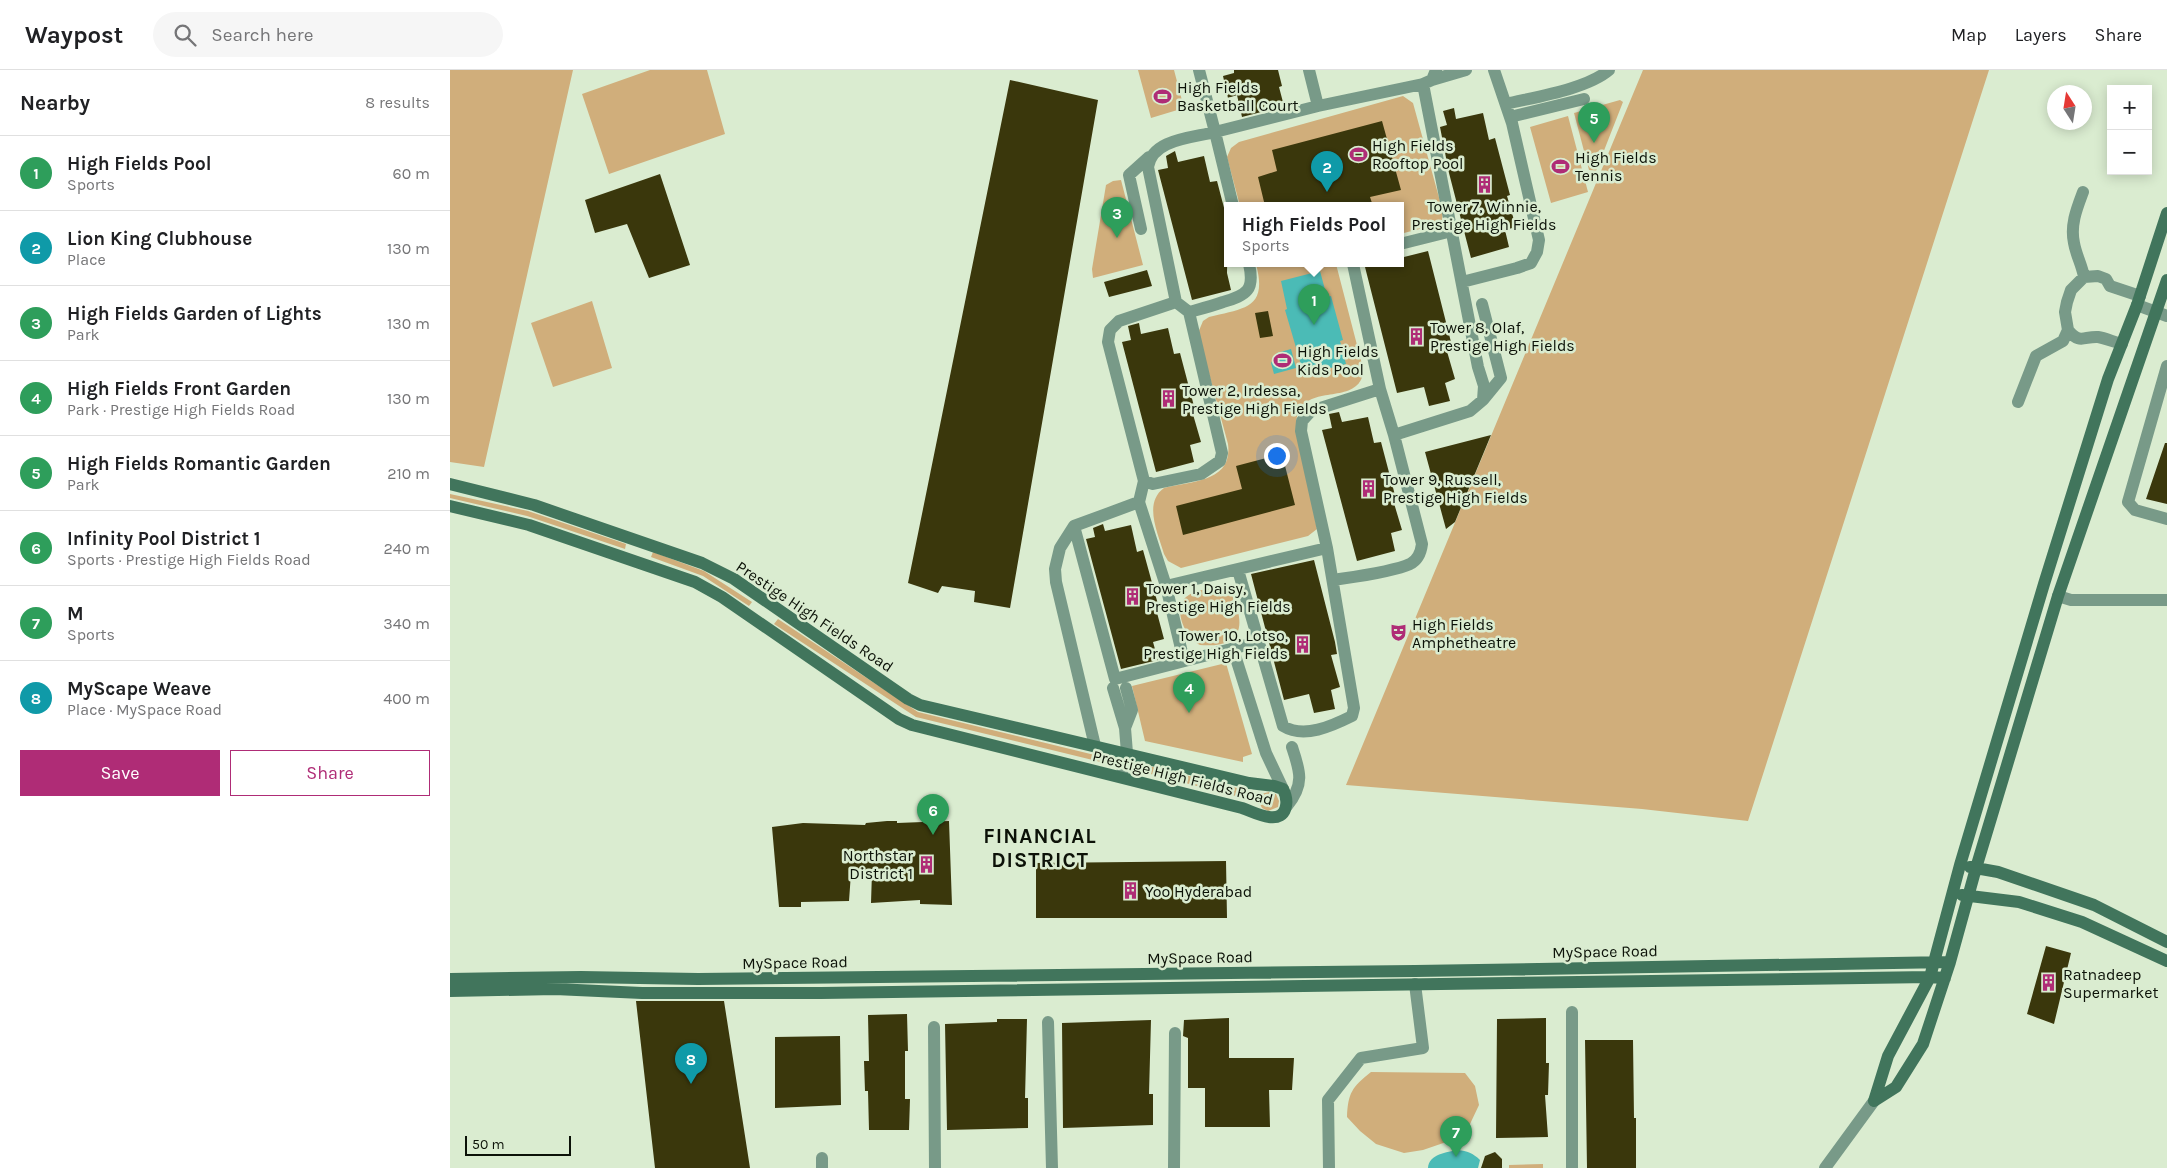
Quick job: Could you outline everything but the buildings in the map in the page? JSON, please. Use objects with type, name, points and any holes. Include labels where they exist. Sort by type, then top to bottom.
[{"type":"street","points":[[1199,70],[1232,202]]},
{"type":"street","points":[[1310,70],[1318,106]]},
{"type":"street","points":[[1141,229],[1129,175],[1162,146],[1466,70]]},
{"type":"street","points":[[1462,282],[1531,263],[1537,252],[1539,240],[1510,117],[1494,70]]},
{"type":"street","points":[[1506,104],[1559,91],[1602,76],[1610,70]]},
{"type":"street","points":[[1430,78],[1452,231],[1478,367],[1484,386],[1483,400]]},
{"type":"street","points":[[1510,117],[1584,99]]},
{"type":"street","points":[[1144,481],[1152,484],[1201,474],[1220,460],[1222,453],[1189,312],[1176,302],[1148,167],[1150,157]]},
{"type":"street","points":[[2083,192],[2072,228],[2073,242],[2084,277]]},
{"type":"street","points":[[1825,1168],[1874,1101],[1888,1056],[1930,977],[1960,865],[2044,584],[2108,378],[2139,300],[2167,213]]},
{"type":"street","points":[[1404,243],[1452,231]]},
{"type":"street","points":[[1189,312],[1242,297],[1248,289],[1252,278],[1250,267]]},
{"type":"street","points":[[1333,580],[1381,572],[1411,563],[1420,555],[1422,544],[1380,389],[1353,267]]},
{"type":"street","points":[[2122,344],[2096,337],[2087,340],[2079,339],[2068,330],[2065,312],[2067,302],[2072,290],[2084,277],[2098,276],[2106,279],[2110,286],[2162,314]]},
{"type":"street","points":[[1874,1101],[1896,1087],[1923,1044],[1950,962],[1976,868],[2058,596],[2162,314],[2166,288]]},
{"type":"street","points":[[1176,302],[1118,321],[1110,330],[1108,342],[1144,481],[1139,502],[1166,586],[1184,661]]},
{"type":"street","points":[[1394,435],[1470,411],[1483,400],[1501,378],[1482,304]]},
{"type":"street","points":[[2018,402],[2036,356],[2063,341],[2068,330]]},
{"type":"street","points":[[2167,366],[2128,502],[2135,510],[2167,519]]},
{"type":"street","points":[[1238,570],[1283,726],[1291,731],[1302,732],[1320,729],[1352,716],[1354,708],[1333,580],[1301,431],[1302,421],[1311,411],[1380,389]]},
{"type":"street","name":"Prestige High Fields Road","points":[[450,484],[525,502],[669,550],[702,563],[734,579],[908,699],[920,704],[1249,783],[1274,786],[1283,789],[1287,798],[1287,806],[1283,813],[1276,817],[1268,817],[1242,808],[912,725],[899,719],[722,597],[687,579],[529,525],[450,506]]},
{"type":"street","points":[[1096,746],[1056,582],[1055,569],[1060,548],[1074,526],[1139,502]]},
{"type":"street","points":[[1074,526],[1115,679],[1258,642]]},
{"type":"street","points":[[1166,586],[1327,548]]},
{"type":"street","points":[[2058,596],[2071,600],[2167,600]]},
{"type":"street","points":[[754,620],[768,602]]},
{"type":"street","points":[[1233,649],[1263,746],[1283,789]]},
{"type":"street","points":[[1119,688],[1127,753],[1121,777]]},
{"type":"street","points":[[1287,806],[1300,784],[1298,766],[1292,747]]},
{"type":"street","points":[[1960,865],[1998,872],[2094,905],[2167,942]]},
{"type":"street","points":[[1953,894],[2018,902],[2082,922],[2167,961]]},
{"type":"street","name":"MySpace Road","points":[[450,979],[582,977],[698,979],[1425,971],[1950,962]]},
{"type":"street","points":[[853,977],[853,993]]},
{"type":"street","name":"MySpace Road","points":[[450,991],[563,989],[694,994],[853,993],[1945,978]]},
{"type":"street","points":[[1329,1168],[1328,1100],[1362,1058],[1423,1048],[1415,984]]},
{"type":"street","points":[[1572,1012],[1572,1168]]},
{"type":"street","points":[[1048,1022],[1052,1168]]},
{"type":"street","points":[[934,1027],[934,1168]]},
{"type":"street","points":[[1174,1168],[1175,1033]]},
{"type":"shaded area","points":[[450,70],[573,70],[484,467],[450,462]]},
{"type":"shaded area","points":[[650,70],[707,70],[725,134],[609,174],[582,94]]},
{"type":"shaded area","name":"High Fields Basketball Court","points":[[1138,70],[1174,70],[1184,108],[1151,118]]},
{"type":"shaded area","points":[[1643,70],[1989,70],[1748,821],[1642,809],[1346,785]]},
{"type":"shaded area","points":[[1403,96],[1413,103],[1443,212],[1442,220],[1439,224],[1404,233],[1404,202],[1239,202],[1227,157],[1231,148],[1239,142]]},
{"type":"shaded area","points":[[1620,100],[1623,102],[1596,171],[1589,170],[1574,113]]},
{"type":"shaded area","name":"High Fields Tennis","points":[[1568,116],[1588,192],[1551,203],[1530,127]]},
{"type":"shaded area","points":[[1121,180],[1143,265],[1093,278],[1092,269],[1106,185],[1113,181]]},
{"type":"shaded area","points":[[1257,267],[1337,267],[1364,372],[1356,386],[1340,393],[1312,399],[1299,411],[1296,423],[1317,529],[1308,536],[1181,568],[1168,561],[1164,554],[1154,519],[1154,502],[1164,488],[1198,481],[1217,473],[1224,466],[1228,457],[1228,444],[1198,333],[1203,321],[1209,317],[1233,311],[1250,304],[1256,298],[1259,290]]},
{"type":"shaded area","points":[[592,301],[612,368],[553,387],[531,323]]},
{"type":"shaded area","points":[[450,494],[528,511],[626,544],[625,549],[527,516],[450,498]]},
{"type":"shaded area","points":[[653,552],[704,571],[752,602],[749,606],[703,576],[651,557]]},
{"type":"shaded area","points":[[1217,587],[1226,590],[1232,595],[1238,612],[1239,629],[1231,640],[1225,643],[1200,645],[1190,636],[1182,623],[1180,609],[1186,597],[1201,590]]},
{"type":"shaded area","points":[[778,619],[918,712],[1111,759],[1109,764],[916,717],[774,624]]},
{"type":"shaded area","points":[[1226,663],[1252,754],[1243,757],[1243,762],[1145,741],[1132,686]]},
{"type":"shaded area","points":[[1141,764],[1261,794],[1269,792],[1276,794],[1279,801],[1278,807],[1268,811],[1262,808],[1259,802],[1139,771]]},
{"type":"shaded area","points":[[1371,1072],[1465,1073],[1475,1086],[1479,1105],[1470,1124],[1458,1138],[1423,1150],[1404,1153],[1376,1144],[1347,1117],[1352,1091]]},
{"type":"shaded area","points":[[1543,1164],[1543,1168],[1509,1168],[1509,1165]]},
{"type":"water","points":[[1320,271],[1327,297],[1331,296],[1343,340],[1340,341],[1346,364],[1304,375],[1285,310],[1287,309],[1281,281]]},
{"type":"water","name":"High Fields Kids Pool","points":[[1291,349],[1296,368],[1274,374],[1271,363],[1277,353]]},
{"type":"water","points":[[1458,1150],[1470,1153],[1480,1160],[1478,1168],[1428,1168],[1429,1163],[1435,1157]]},
{"type":"place","name":"High Fields Basketball Court","points":[[1163,96]]},
{"type":"place","name":"High Fields Romantic Garden","points":[[1594,143]]},
{"type":"place","name":"High Fields Rooftop Pool","points":[[1358,154]]},
{"type":"place","name":"High Fields Tennis","points":[[1561,166]]},
{"type":"place","name":"Tower 7, Winnie, Prestige High Fields","points":[[1484,185]]},
{"type":"place","name":"Lion King Clubhouse","points":[[1327,192]]},
{"type":"place","name":"High Fields Garden of Lights","points":[[1117,238]]},
{"type":"place","name":"High Fields Pool","points":[[1314,325]]},
{"type":"place","name":"Tower 8, Olaf, Prestige High Fields","points":[[1416,336]]},
{"type":"place","name":"High Fields Kids Pool","points":[[1283,360]]},
{"type":"place","name":"Tower 2, Irdessa, Prestige High Fields","points":[[1168,399]]},
{"type":"place","name":"Tower 9, Russell, Prestige High Fields","points":[[1369,488]]},
{"type":"place","name":"Tower 1, Daisy, Prestige High Fields","points":[[1132,597]]},
{"type":"place","name":"High Fields Amphetheatre","points":[[1398,633]]},
{"type":"place","name":"Tower 10, Lotso, Prestige High Fields","points":[[1302,644]]},
{"type":"place","name":"High Fields Front Garden","points":[[1189,713]]},
{"type":"place","name":"Infinity Pool District 1","points":[[933,835]]},
{"type":"place","name":"Northstar District 1","points":[[927,864]]},
{"type":"place","name":"Yoo Hyderabad","points":[[1131,891]]},
{"type":"place","name":"Ratnadeep Supermarket","points":[[2049,983]]},
{"type":"place","name":"MyScape Weave","points":[[691,1084]]},
{"type":"place","name":"M","points":[[1456,1157]]},
{"type":"district","name":"FINANCIAL DISTRICT","points":[[1040,848]]}]
